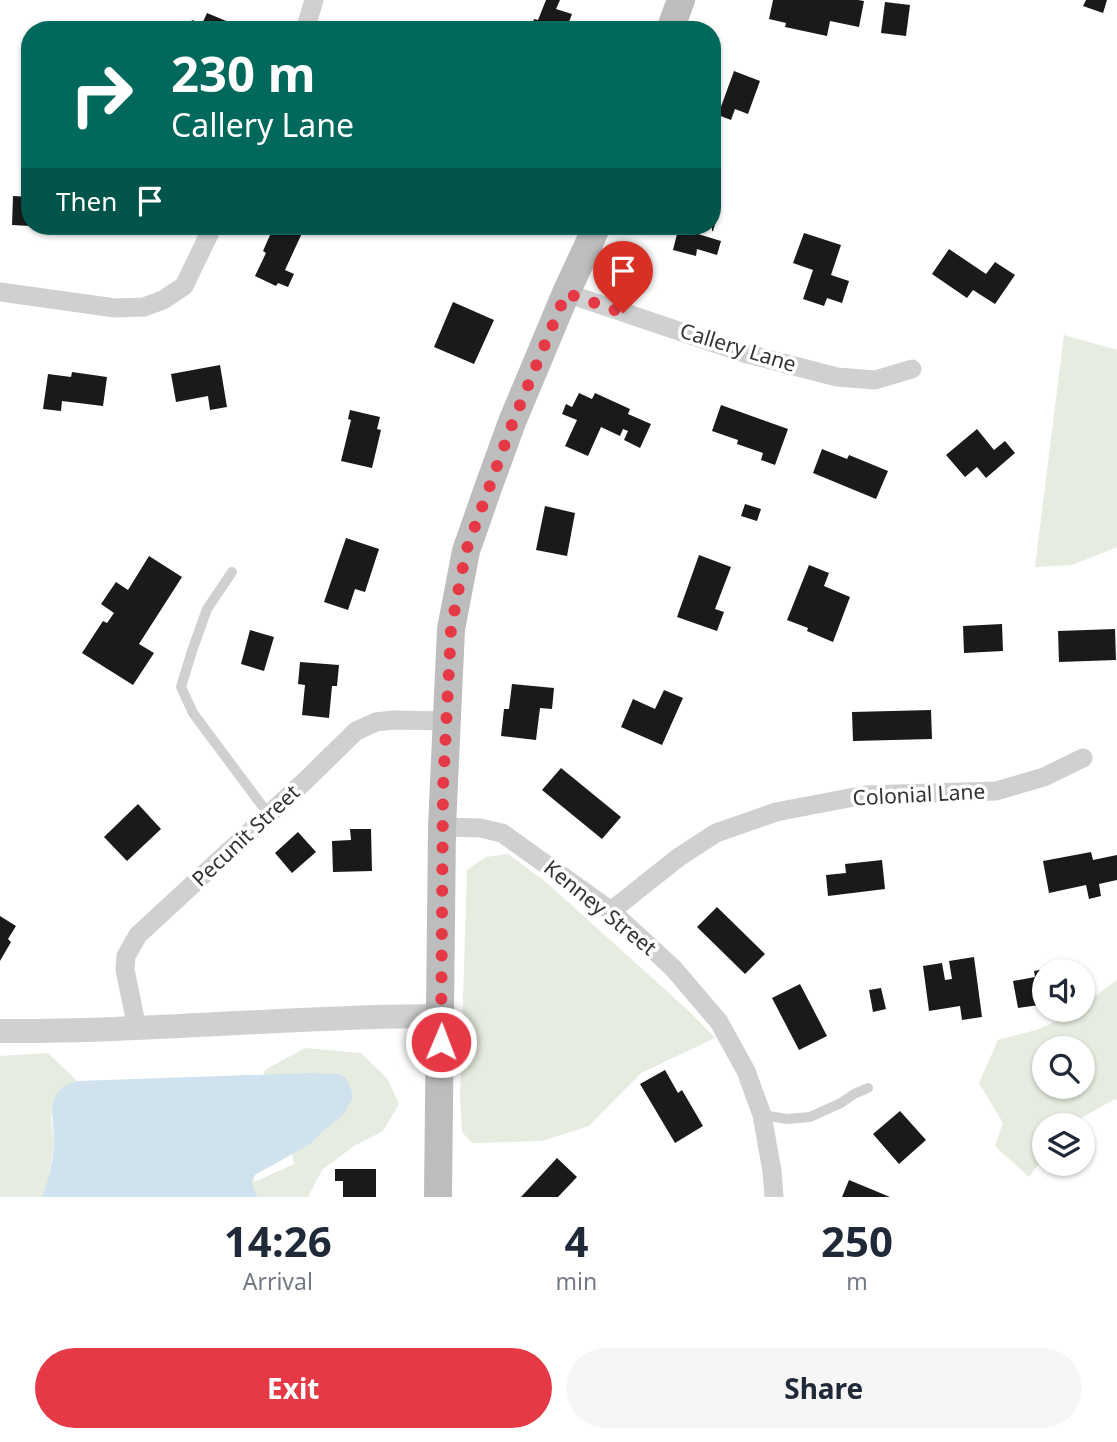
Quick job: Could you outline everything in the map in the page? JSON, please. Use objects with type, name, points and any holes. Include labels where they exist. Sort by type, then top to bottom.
[{"type":"main road","points":[[673,21],[681,0]]},
{"type":"main road","points":[[439,1197],[442,827],[451,629],[466,551],[513,422],[593,235]]},
{"type":"street","points":[[308,21],[314,0]]},
{"type":"street","points":[[0,292],[115,308],[144,307],[163,300],[184,286],[209,235]]},
{"type":"street","name":"Callery Lane","points":[[566,293],[744,353],[837,377],[875,380],[912,369]]},
{"type":"street","name":"Pecunit Street","points":[[137,1028],[125,970],[126,956],[138,935],[356,731],[376,722],[393,720],[446,721]]},
{"type":"street","name":"Colonial Lane","points":[[611,911],[678,857],[716,833],[776,812],[865,795],[996,791],[1044,777],[1083,758]]},
{"type":"street","name":"Kenney Street","points":[[442,827],[480,828],[502,833],[611,911],[673,968],[719,1022],[746,1071],[762,1115],[774,1197]]},
{"type":"street","points":[[0,1031],[442,1016]]},
{"type":"lane","points":[[232,572],[207,609],[181,687],[193,713],[269,815]]},
{"type":"lane","points":[[762,1115],[787,1119],[810,1117],[868,1088]]},
{"type":"shaded area","points":[[1064,335],[1117,350],[1117,547],[1072,565],[1035,567]]},
{"type":"shaded area","points":[[508,854],[547,883],[715,1038],[641,1073],[589,1126],[542,1141],[472,1143],[462,1132],[460,1096],[467,870],[486,857]]},
{"type":"shaded area","points":[[1117,980],[1117,1100],[1090,1113],[1032,1113],[1032,1173],[1029,1177],[995,1146],[1003,1123],[979,1083],[998,1040],[1055,1022],[1095,1022],[1095,996]]},
{"type":"shaded area","points":[[305,1048],[361,1053],[387,1078],[399,1104],[383,1131],[354,1146],[322,1170],[308,1197],[86,1197],[209,1183],[257,1181],[294,1164],[288,1134],[257,1091],[265,1070]]},
{"type":"shaded area","points":[[48,1053],[77,1081],[70,1084],[51,1117],[54,1143],[48,1183],[42,1197],[0,1197],[0,1056]]},
{"type":"water","points":[[339,1074],[346,1078],[352,1092],[352,1100],[342,1116],[310,1144],[255,1175],[252,1183],[257,1197],[42,1197],[53,1156],[53,1106],[59,1091],[66,1085],[77,1081]]},
{"type":"building","points":[[546,0],[560,0],[556,9],[572,14],[569,21],[533,21],[538,20]]},
{"type":"building","points":[[773,0],[864,1],[859,27],[830,21],[827,36],[785,27],[786,23],[769,19]]},
{"type":"building","points":[[1086,0],[1107,0],[1103,13],[1083,6]]},
{"type":"building","points":[[885,2],[910,5],[906,36],[881,33]]},
{"type":"building","points":[[207,13],[226,21],[203,21]]},
{"type":"building","points":[[734,71],[760,81],[748,114],[735,109],[731,120],[721,116],[721,107]]},
{"type":"building","points":[[13,196],[21,196],[21,226],[12,225]]},
{"type":"building","points":[[804,233],[841,245],[831,275],[849,281],[842,303],[827,298],[824,306],[803,299],[813,270],[793,263]]},
{"type":"building","points":[[270,235],[301,235],[285,270],[294,274],[288,287],[278,283],[276,286],[255,276],[266,253],[263,251]]},
{"type":"building","points":[[677,235],[701,235],[721,241],[717,255],[697,249],[696,256],[673,250]]},
{"type":"building","points":[[949,249],[986,274],[995,262],[1015,275],[995,304],[973,290],[967,298],[932,274]]},
{"type":"building","points":[[453,302],[494,320],[474,364],[434,347]]},
{"type":"building","points":[[220,365],[227,407],[210,410],[208,396],[176,402],[171,374]]},
{"type":"building","points":[[72,372],[107,377],[103,406],[62,401],[61,411],[43,409],[48,374],[71,377]]},
{"type":"building","points":[[579,393],[592,399],[595,393],[630,409],[628,414],[651,424],[640,448],[624,440],[628,431],[623,429],[620,436],[601,427],[588,456],[565,446],[577,420],[562,414],[566,404],[572,407]]},
{"type":"building","points":[[721,405],[788,429],[775,465],[761,460],[763,453],[712,431]]},
{"type":"building","points":[[350,410],[380,417],[377,429],[381,430],[372,468],[341,461],[351,420],[348,419]]},
{"type":"building","points":[[977,429],[994,450],[1005,441],[1015,453],[986,478],[977,467],[965,477],[946,455]]},
{"type":"building","points":[[822,449],[847,459],[849,455],[888,471],[876,499],[813,473]]},
{"type":"building","points":[[745,504],[761,509],[757,521],[741,516]]},
{"type":"building","points":[[545,506],[575,513],[567,556],[536,550]]},
{"type":"building","points":[[346,538],[379,549],[365,592],[355,589],[348,610],[324,602]]},
{"type":"building","points":[[699,555],[731,567],[715,609],[724,612],[717,631],[677,617]]},
{"type":"building","points":[[149,556],[182,577],[139,644],[154,653],[133,685],[82,653],[103,621],[107,623],[114,613],[101,604],[116,582],[128,590]]},
{"type":"building","points":[[809,565],[829,573],[824,586],[850,597],[833,642],[787,620]]},
{"type":"building","points":[[1002,624],[1003,651],[964,653],[963,626]]},
{"type":"building","points":[[1115,629],[1116,660],[1059,662],[1058,631]]},
{"type":"building","points":[[250,630],[274,637],[264,671],[241,664]]},
{"type":"building","points":[[300,662],[339,665],[337,686],[332,686],[329,718],[302,715],[305,685],[298,684]]},
{"type":"building","points":[[512,684],[554,688],[552,709],[540,708],[536,740],[501,736],[504,709],[509,709]]},
{"type":"building","points":[[664,690],[683,698],[662,745],[621,727],[633,699],[655,709]]},
{"type":"building","points":[[931,710],[932,739],[853,741],[852,712]]},
{"type":"building","points":[[561,768],[621,817],[602,839],[542,790]]},
{"type":"building","points":[[138,804],[161,829],[127,861],[104,837]]},
{"type":"building","points":[[350,829],[371,829],[372,871],[333,872],[332,841],[351,840]]},
{"type":"building","points":[[298,832],[316,852],[292,873],[275,853]]},
{"type":"building","points":[[1091,852],[1093,860],[1117,855],[1117,880],[1099,884],[1101,896],[1089,899],[1086,885],[1049,893],[1043,861]]},
{"type":"building","points":[[882,860],[885,889],[828,896],[826,875],[846,873],[845,864]]},
{"type":"building","points":[[717,907],[765,954],[745,974],[697,927]]},
{"type":"building","points":[[0,916],[16,926],[8,939],[11,942],[0,961]]},
{"type":"building","points":[[974,957],[982,1017],[962,1020],[960,1006],[929,1011],[923,966],[942,963],[945,980],[952,979],[949,961]]},
{"type":"building","points":[[1032,978],[1032,1006],[1018,1008],[1013,981]]},
{"type":"building","points":[[800,984],[827,1036],[799,1050],[772,998]]},
{"type":"building","points":[[881,988],[886,1009],[873,1012],[869,990]]},
{"type":"building","points":[[665,1070],[678,1093],[682,1090],[703,1126],[675,1143],[640,1084]]},
{"type":"building","points":[[900,1111],[926,1140],[899,1164],[873,1134]]},
{"type":"building","points":[[557,1158],[577,1177],[558,1197],[521,1197]]},
{"type":"building","points":[[335,1169],[376,1169],[376,1197],[343,1197],[343,1181],[335,1181]]},
{"type":"building","points":[[849,1180],[890,1197],[842,1197]]},
{"type":"route","points":[[441,1042],[442,827],[446,721],[451,629],[466,551],[513,422],[566,293],[623,313]]}]
